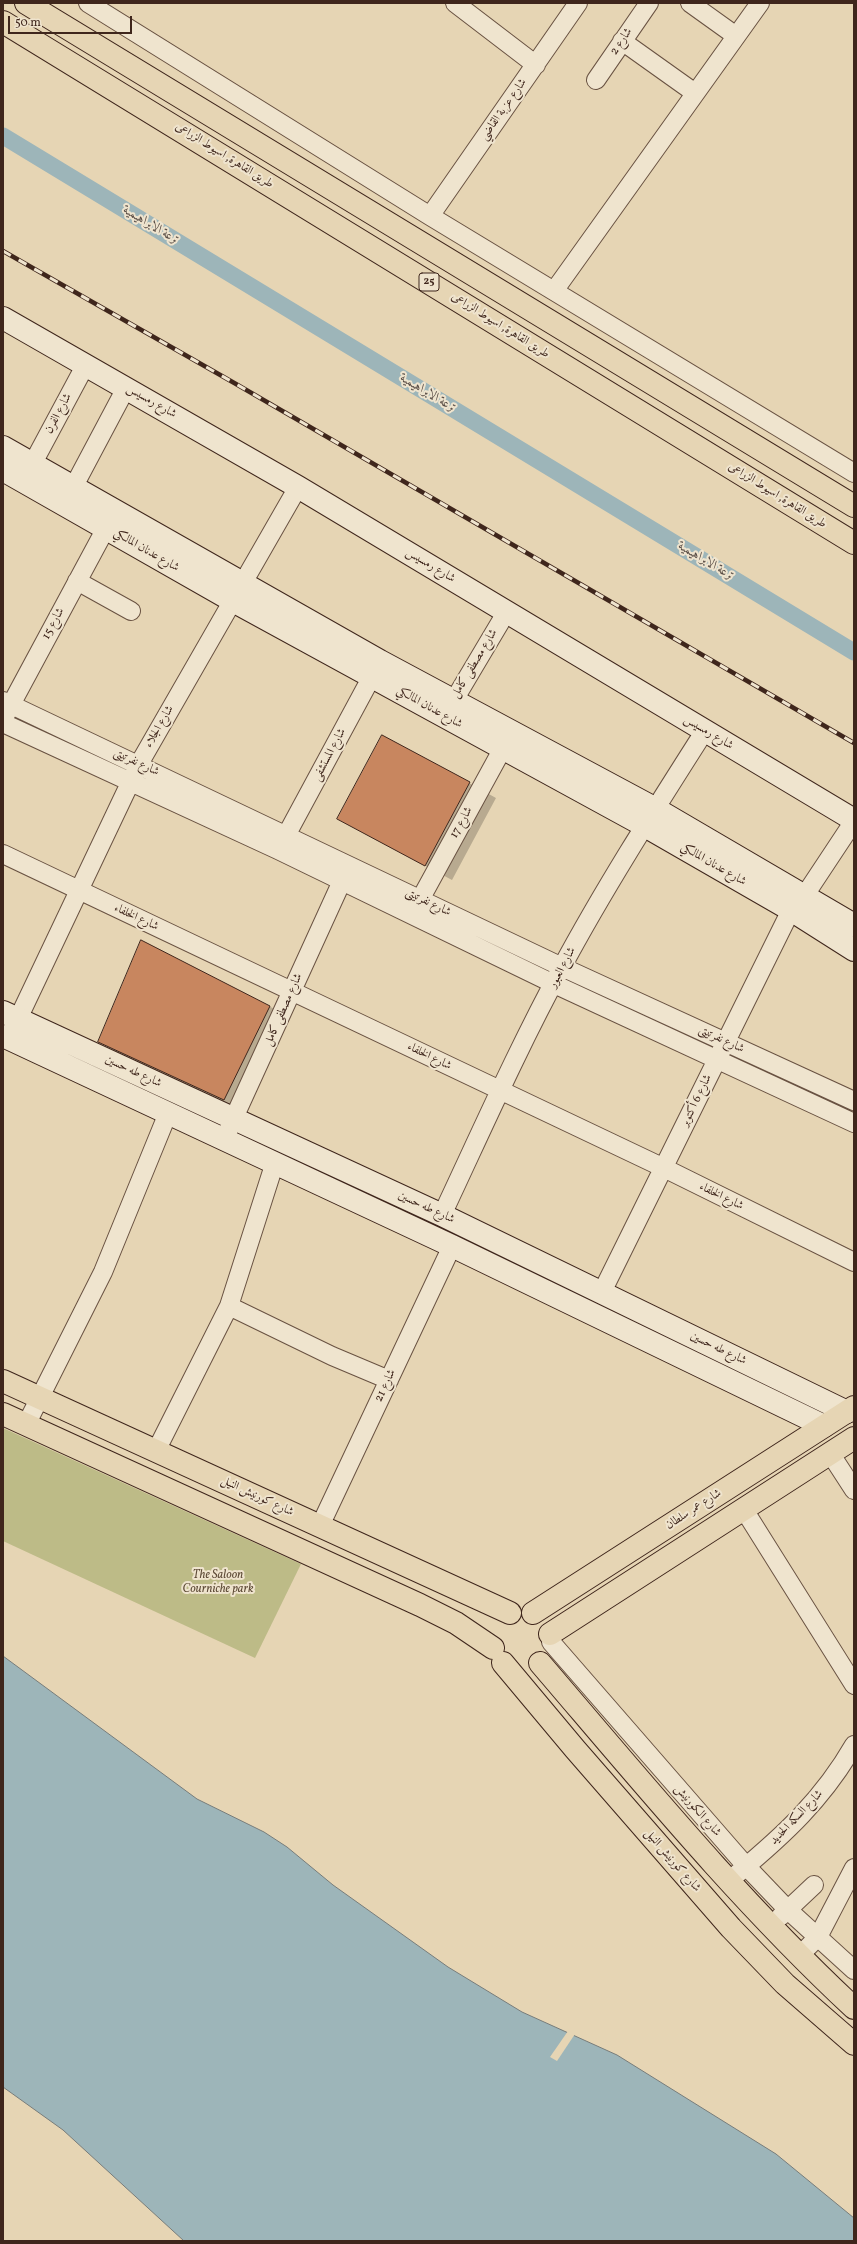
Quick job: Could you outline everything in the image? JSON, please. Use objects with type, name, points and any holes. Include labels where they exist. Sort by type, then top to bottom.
[{"type":"main road","name":"25","points":[[26,3],[170,89],[854,506]]},
{"type":"main road","name":"طريق القاهرة, اسيوط الزراعى","points":[[3,22],[854,543]]},
{"type":"main road","points":[[155,114],[170,89]]},
{"type":"main road","name":"شارع رمسيس","points":[[3,318],[86,364],[298,487],[507,611],[704,732],[854,820]]},
{"type":"main road","name":"شارع عدنان المالكي","points":[[3,447],[74,486],[238,592]]},
{"type":"main road","name":"شارع عدنان المالكي","points":[[3,470],[106,528],[238,592],[376,669],[650,817],[798,902],[854,925]]},
{"type":"main road","name":"شارع عدنان المالكي","points":[[798,902],[854,950]]},
{"type":"main road","name":"شارع طه حسين","points":[[10,1015],[442,1215],[811,1394],[850,1409]]},
{"type":"main road","name":"شارع طه حسين","points":[[3,1036],[452,1246],[824,1426]]},
{"type":"main road","name":"شارع كورنيش النيل","points":[[3,1381],[510,1613]]},
{"type":"main road","points":[[802,1416],[806,1415],[813,1409],[814,1404],[811,1394]]},
{"type":"main road","name":"شارع عمر سلطان","points":[[533,1613],[850,1409]]},
{"type":"main road","name":"شارع كورنيش النيل","points":[[3,1414],[420,1605],[456,1623],[498,1656],[575,1749],[736,1933],[785,1984],[854,2044]]},
{"type":"main road","points":[[550,1638],[743,1508],[854,1438]]},
{"type":"main road","points":[[526,1611],[533,1613],[542,1619],[550,1638],[549,1650],[540,1663],[526,1669],[518,1669],[498,1656],[492,1641],[495,1627],[504,1616],[510,1613],[526,1611]]},
{"type":"main road","points":[[540,1663],[728,1881],[799,1956],[854,2008]]},
{"type":"street","points":[[88,3],[430,216],[854,472]]},
{"type":"street","points":[[454,3],[536,65]]},
{"type":"street","name":"شارع عزبة القاضي","points":[[430,216],[578,3]]},
{"type":"street","points":[[690,3],[736,36]]},
{"type":"street","points":[[554,291],[760,3]]},
{"type":"street","name":"شارع 2","points":[[596,80],[622,41],[642,5]]},
{"type":"street","points":[[622,41],[695,93]]},
{"type":"street","name":"شارع الفرن","points":[[33,463],[86,364]]},
{"type":"street","points":[[74,486],[126,388]]},
{"type":"street","name":"شارع الجلاء","points":[[10,1015],[79,891],[139,764],[298,487]]},
{"type":"street","name":"شارع 15","points":[[6,708],[106,528]]},
{"type":"street","points":[[77,581],[131,611]]},
{"type":"street","name":"شارع مصطفى كامل","points":[[449,708],[507,611]]},
{"type":"street","name":"شارع المستشفى","points":[[282,842],[376,669]]},
{"type":"street","name":"شارع نفرتيتى","points":[[6,708],[139,764],[282,842],[342,881],[411,916],[554,984],[718,1058],[854,1122]]},
{"type":"street","name":"شارع نفرتيتى","points":[[3,723],[131,781],[420,899],[562,967],[854,1101]]},
{"type":"street","name":"شارع العبور","points":[[442,1215],[500,1091],[562,967],[650,817],[704,732]]},
{"type":"street","name":"شارع 17","points":[[411,916],[508,740]]},
{"type":"street","name":"شارع 6 أكتوبر","points":[[602,1292],[726,1042],[798,902],[854,820]]},
{"type":"street","name":"شارع الخلفاء","points":[[3,854],[664,1168],[854,1262]]},
{"type":"street","name":"شارع مصطفى كامل","points":[[225,1139],[342,881]]},
{"type":"street","points":[[26,1425],[103,1272],[168,1113]]},
{"type":"street","points":[[156,1451],[229,1306],[275,1162]]},
{"type":"street","name":"شارع 21","points":[[320,1526],[452,1246]]},
{"type":"street","points":[[229,1306],[332,1356],[389,1380]]},
{"type":"street","points":[[830,1453],[854,1490]]},
{"type":"street","points":[[743,1508],[854,1685]]},
{"type":"street","name":"شارع الكورنيش","points":[[550,1638],[746,1866],[788,1910],[854,1970]]},
{"type":"street","name":"شارع السكه الحديد","points":[[728,1881],[801,1818],[823,1792],[854,1745]]},
{"type":"street","points":[[799,1956],[818,1937],[854,1868]]},
{"type":"street","points":[[771,1926],[814,1885]]},
{"type":"green space","name":"The Saloon Courniche park","points":[[3,1428],[301,1564],[255,1658],[3,1541]]},
{"type":"water","points":[[3,1656],[197,1799],[264,1832],[287,1847],[333,1885],[448,1967],[522,2012],[617,2055],[776,2154],[854,2218],[854,2241],[184,2241],[63,2130],[3,2087]]},
{"type":"pier","points":[[568,2031],[575,2034],[557,2061],[550,2057]]},
{"type":"building","points":[[382,735],[470,782],[425,866],[337,819]]},
{"type":"building","points":[[141,940],[270,1006],[224,1100],[98,1042]]},
{"type":"waterway","name":"ترعة الابراهيمية","points":[[3,136],[854,652]]},
{"type":"railway","points":[[3,251],[236,384],[854,743]]}]
